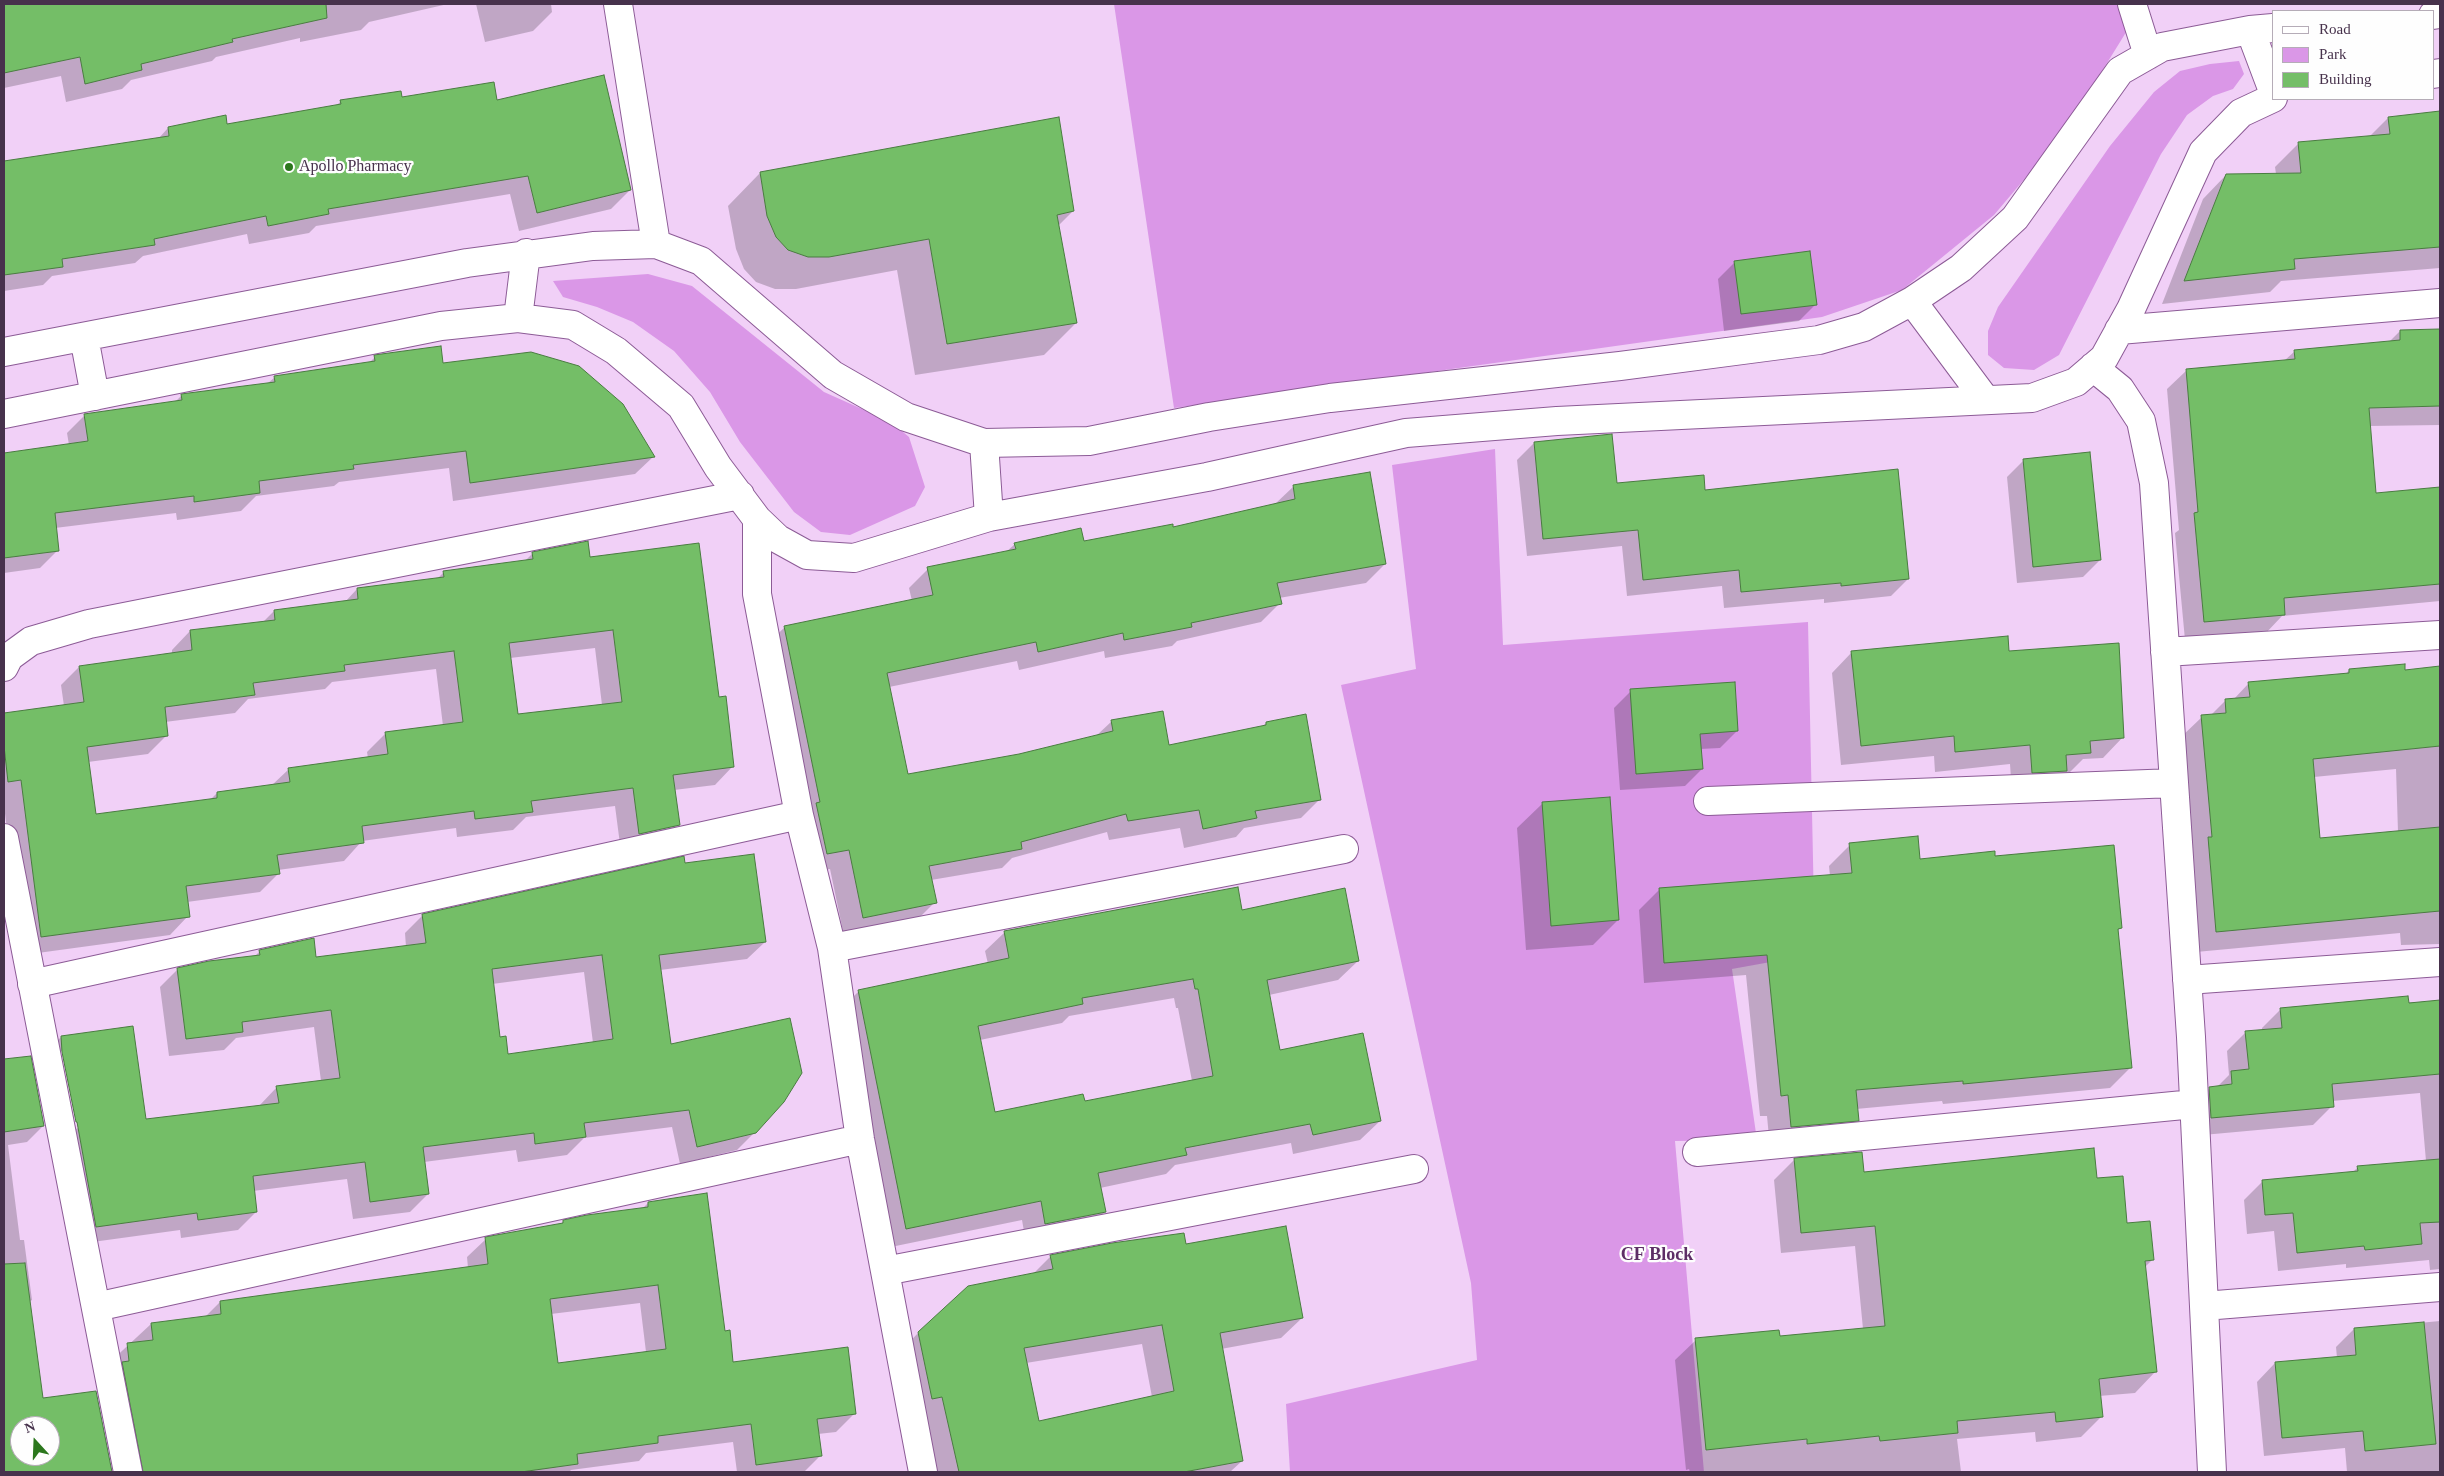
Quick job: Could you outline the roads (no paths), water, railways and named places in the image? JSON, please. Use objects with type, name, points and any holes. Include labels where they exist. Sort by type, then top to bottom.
[{"type":"street","points":[[618,4],[656,244]]},
{"type":"street","points":[[2132,4],[2148,55]]},
{"type":"street","points":[[4,352],[526,254],[593,246],[656,244],[701,261],[833,375],[906,417],[984,443],[1089,441],[1210,417],[1330,398],[1620,366],[1819,340],[1864,327],[1912,301],[1960,268],[2015,218],[2120,72],[2148,55],[2162,47],[2261,29],[2272,86]]},
{"type":"street","points":[[4,414],[441,326],[518,318],[572,326],[616,351],[681,406],[718,467],[757,518],[778,539],[807,556],[854,558],[989,517],[1207,477],[1406,433],[1567,421],[2032,398],[2076,382],[2104,358],[2203,152],[2241,113],[2272,98]]},
{"type":"street","points":[[518,318],[526,254]]},
{"type":"street","points":[[1912,301],[1985,399]]},
{"type":"street","points":[[2119,330],[2440,303]]},
{"type":"street","points":[[84,336],[95,396]]},
{"type":"street","points":[[2093,367],[2120,389],[2141,421],[2154,483],[2187,980],[2212,1472]]},
{"type":"street","points":[[984,443],[989,517]]},
{"type":"street","points":[[4,667],[9,657],[31,641],[89,624],[740,495]]},
{"type":"street","points":[[757,518],[757,594],[799,815],[832,948],[860,1139],[920,1472]]},
{"type":"street","points":[[2165,652],[2440,635]]},
{"type":"street","points":[[1708,801],[2174,783]]},
{"type":"street","points":[[32,984],[799,815]]},
{"type":"street","points":[[4,838],[128,1472]]},
{"type":"street","points":[[832,948],[1344,848]]},
{"type":"street","points":[[2187,980],[2440,962]]},
{"type":"street","points":[[1697,1152],[2194,1104]]},
{"type":"street","points":[[96,1307],[860,1139]]},
{"type":"street","points":[[885,1271],[1414,1169]]},
{"type":"street","points":[[2204,1306],[2440,1287]]},
{"type":"place","name":"Apollo Pharmacy","points":[[289,167]]},
{"type":"district","name":"CF Block","points":[[1657,1255]]}]
